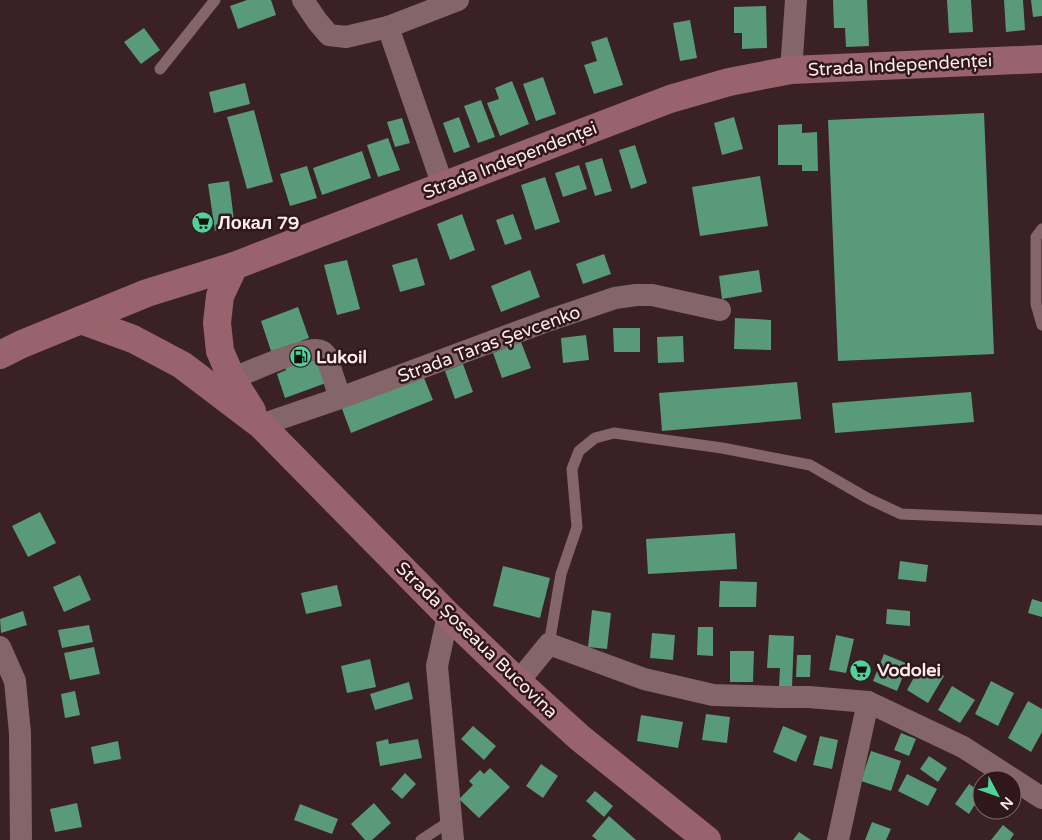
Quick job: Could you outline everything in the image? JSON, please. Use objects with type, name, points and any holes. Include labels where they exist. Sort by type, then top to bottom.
[{"type":"main road","name":"Strada Independenței","points":[[0,355],[22,344],[146,293],[234,266],[670,99],[729,82],[792,70],[1042,59]]},
{"type":"main road","name":"Strada Șoseaua Bucovina","points":[[234,266],[220,296],[217,322],[220,351],[232,379],[261,425]]},
{"type":"main road","name":"Strada Șoseaua Bucovina","points":[[81,320],[133,339],[182,365],[261,425],[448,615],[518,682],[580,738],[707,840]]},
{"type":"street","points":[[303,0],[329,35],[346,37],[388,27],[458,0]]},
{"type":"street","points":[[792,70],[796,0]]},
{"type":"street","points":[[388,27],[443,186]]},
{"type":"street","name":"Strada Taras Șevcenko","points":[[261,425],[615,298],[652,295],[720,310]]},
{"type":"street","points":[[232,379],[314,349],[322,351],[326,355],[340,398]]},
{"type":"street","points":[[448,615],[438,666],[451,830]]},
{"type":"street","points":[[518,682],[549,644],[644,679],[713,695],[778,698],[809,697],[868,702],[963,747],[1042,798]]},
{"type":"street","points":[[0,647],[15,681],[20,734],[21,840]]},
{"type":"street","points":[[838,840],[868,702]]},
{"type":"lane","points":[[160,69],[215,0]]},
{"type":"lane","points":[[1042,229],[1036,237],[1036,304],[1042,325]]},
{"type":"lane","points":[[549,644],[562,574],[577,527],[572,469],[579,451],[595,438],[614,433],[722,448],[810,465],[867,498],[901,514],[1042,520]]},
{"type":"lane","points":[[421,840],[451,830]]},
{"type":"building","points":[[247,0],[271,0],[276,15],[238,29],[230,6]]},
{"type":"building","points":[[833,0],[867,0],[869,46],[846,47],[845,28],[834,28]]},
{"type":"building","points":[[947,0],[971,0],[973,32],[949,33]]},
{"type":"building","points":[[1004,0],[1023,0],[1025,30],[1006,32]]},
{"type":"building","points":[[1031,0],[1042,0],[1042,16],[1033,17]]},
{"type":"building","points":[[766,6],[767,48],[742,49],[742,33],[734,33],[734,7]]},
{"type":"building","points":[[690,20],[697,58],[680,61],[673,23]]},
{"type":"building","points":[[144,28],[160,50],[141,64],[124,42]]},
{"type":"building","points":[[607,37],[623,85],[594,94],[584,65],[597,61],[591,42]]},
{"type":"building","points":[[543,77],[556,114],[536,121],[523,84]]},
{"type":"building","points":[[512,81],[529,124],[500,136],[487,103],[499,99],[495,88]]},
{"type":"building","points":[[245,83],[250,104],[214,113],[209,92]]},
{"type":"building","points":[[481,100],[495,137],[478,143],[464,106]]},
{"type":"building","points":[[254,110],[273,182],[247,189],[227,117]]},
{"type":"building","points":[[984,113],[994,354],[838,361],[828,120]]},
{"type":"building","points":[[459,117],[470,147],[454,153],[443,123]]},
{"type":"building","points":[[734,117],[743,149],[722,155],[714,123]]},
{"type":"building","points":[[402,118],[410,143],[395,147],[387,122]]},
{"type":"building","points":[[802,124],[802,133],[817,132],[818,171],[802,171],[802,165],[778,165],[778,125]]},
{"type":"building","points":[[388,138],[400,170],[378,177],[367,145]]},
{"type":"building","points":[[635,145],[647,183],[631,189],[619,150]]},
{"type":"building","points":[[362,151],[371,178],[322,195],[313,168]]},
{"type":"building","points":[[602,158],[612,191],[595,196],[585,163]]},
{"type":"building","points":[[579,165],[587,189],[563,197],[555,173]]},
{"type":"building","points":[[307,166],[317,198],[290,206],[280,174]]},
{"type":"building","points":[[760,176],[768,226],[700,236],[692,187]]},
{"type":"building","points":[[545,177],[560,222],[535,230],[521,185]]},
{"type":"building","points":[[229,181],[235,228],[215,231],[208,184]]},
{"type":"building","points":[[462,214],[475,250],[450,260],[437,224]]},
{"type":"building","points":[[513,214],[522,239],[505,245],[496,220]]},
{"type":"building","points":[[604,254],[611,274],[583,284],[576,264]]},
{"type":"building","points":[[417,258],[425,285],[400,292],[392,265]]},
{"type":"building","points":[[347,260],[360,309],[337,315],[324,265]]},
{"type":"building","points":[[530,270],[540,297],[501,312],[491,286]]},
{"type":"building","points":[[759,270],[762,292],[722,299],[719,276]]},
{"type":"building","points":[[298,307],[309,338],[301,341],[309,362],[318,359],[326,383],[285,398],[277,374],[286,370],[278,349],[271,351],[261,321]]},
{"type":"building","points":[[735,318],[771,320],[771,350],[734,349]]},
{"type":"building","points":[[613,328],[640,328],[640,352],[614,352]]},
{"type":"building","points":[[586,335],[589,360],[563,363],[561,338]]},
{"type":"building","points":[[683,336],[684,362],[658,363],[657,337]]},
{"type":"building","points":[[521,342],[531,368],[502,378],[493,353]]},
{"type":"building","points":[[463,364],[473,392],[455,399],[445,371]]},
{"type":"building","points":[[422,373],[433,400],[351,433],[341,406]]},
{"type":"building","points":[[797,382],[801,419],[662,431],[659,393]]},
{"type":"building","points":[[971,392],[974,422],[835,433],[832,403]]},
{"type":"building","points":[[40,512],[56,543],[28,557],[12,526]]},
{"type":"building","points":[[735,533],[737,569],[648,574],[646,539]]},
{"type":"building","points":[[900,561],[928,565],[926,582],[898,579]]},
{"type":"building","points":[[503,566],[550,578],[540,618],[493,606]]},
{"type":"building","points":[[80,575],[91,600],[64,612],[53,587]]},
{"type":"building","points":[[720,581],[757,582],[756,607],[719,607]]},
{"type":"building","points":[[337,585],[342,606],[306,614],[301,593]]},
{"type":"building","points":[[1032,599],[1042,602],[1042,617],[1028,613]]},
{"type":"building","points":[[887,609],[910,611],[910,626],[886,624]]},
{"type":"building","points":[[592,610],[611,613],[607,649],[588,647]]},
{"type":"building","points":[[23,611],[27,625],[1,633],[0,619]]},
{"type":"building","points":[[89,625],[93,642],[62,648],[58,630]]},
{"type":"building","points":[[698,627],[713,627],[713,656],[697,655]]},
{"type":"building","points":[[652,633],[675,635],[673,660],[650,658]]},
{"type":"building","points":[[769,635],[794,636],[792,687],[779,686],[780,668],[767,668]]},
{"type":"building","points":[[836,635],[854,639],[846,673],[829,670]]},
{"type":"building","points":[[94,647],[100,674],[70,680],[64,653]]},
{"type":"building","points":[[730,651],[754,651],[753,682],[730,682]]},
{"type":"building","points":[[884,654],[908,664],[897,691],[873,681]]},
{"type":"building","points":[[797,655],[811,655],[810,677],[796,677]]},
{"type":"building","points":[[370,659],[376,687],[347,693],[341,666]]},
{"type":"building","points":[[922,663],[944,676],[928,703],[907,690]]},
{"type":"building","points":[[991,681],[1014,693],[998,726],[975,714]]},
{"type":"building","points":[[409,682],[413,699],[375,710],[370,694]]},
{"type":"building","points":[[952,686],[975,700],[960,723],[938,710]]},
{"type":"building","points":[[75,691],[80,715],[65,718],[61,694]]},
{"type":"building","points":[[1028,701],[1042,709],[1042,732],[1031,752],[1008,738]]},
{"type":"building","points":[[706,714],[730,717],[727,743],[702,740]]},
{"type":"building","points":[[641,715],[683,722],[678,748],[637,741]]},
{"type":"building","points":[[473,726],[496,746],[484,760],[461,739]]},
{"type":"building","points":[[783,726],[807,736],[796,762],[773,752]]},
{"type":"building","points":[[901,733],[916,739],[909,756],[894,750]]},
{"type":"building","points":[[820,736],[838,740],[832,769],[813,765]]},
{"type":"building","points":[[388,739],[389,744],[418,739],[422,758],[380,766],[376,742]]},
{"type":"building","points":[[118,741],[121,759],[94,764],[91,747]]},
{"type":"building","points":[[871,751],[901,761],[891,791],[861,781]]},
{"type":"building","points":[[929,756],[947,768],[938,782],[920,769]]},
{"type":"building","points":[[541,764],[558,776],[543,798],[526,786]]},
{"type":"building","points":[[490,768],[510,787],[479,818],[459,799],[473,785],[469,781],[480,770],[484,774]]},
{"type":"building","points":[[405,773],[416,784],[402,799],[391,789]]},
{"type":"building","points":[[907,774],[937,789],[928,806],[898,791]]},
{"type":"building","points":[[969,784],[972,786],[972,809],[969,814],[955,804]]},
{"type":"building","points":[[595,791],[613,806],[604,817],[586,801]]},
{"type":"building","points":[[77,803],[82,827],[55,832],[50,809]]},
{"type":"building","points":[[374,803],[391,823],[372,840],[365,840],[351,824]]},
{"type":"building","points":[[300,804],[338,819],[332,834],[294,820]]},
{"type":"building","points":[[609,816],[636,840],[597,840],[592,836]]},
{"type":"building","points":[[872,822],[891,829],[886,840],[865,840]]},
{"type":"building","points":[[1003,825],[1014,834],[1010,840],[991,840]]},
{"type":"building","points":[[799,832],[811,840],[793,840]]},
{"type":"place","name":"Локал 79","points":[[202,223]]},
{"type":"place","name":"Lukoil","points":[[300,357]]},
{"type":"place","name":"Vodolei","points":[[861,670]]}]
